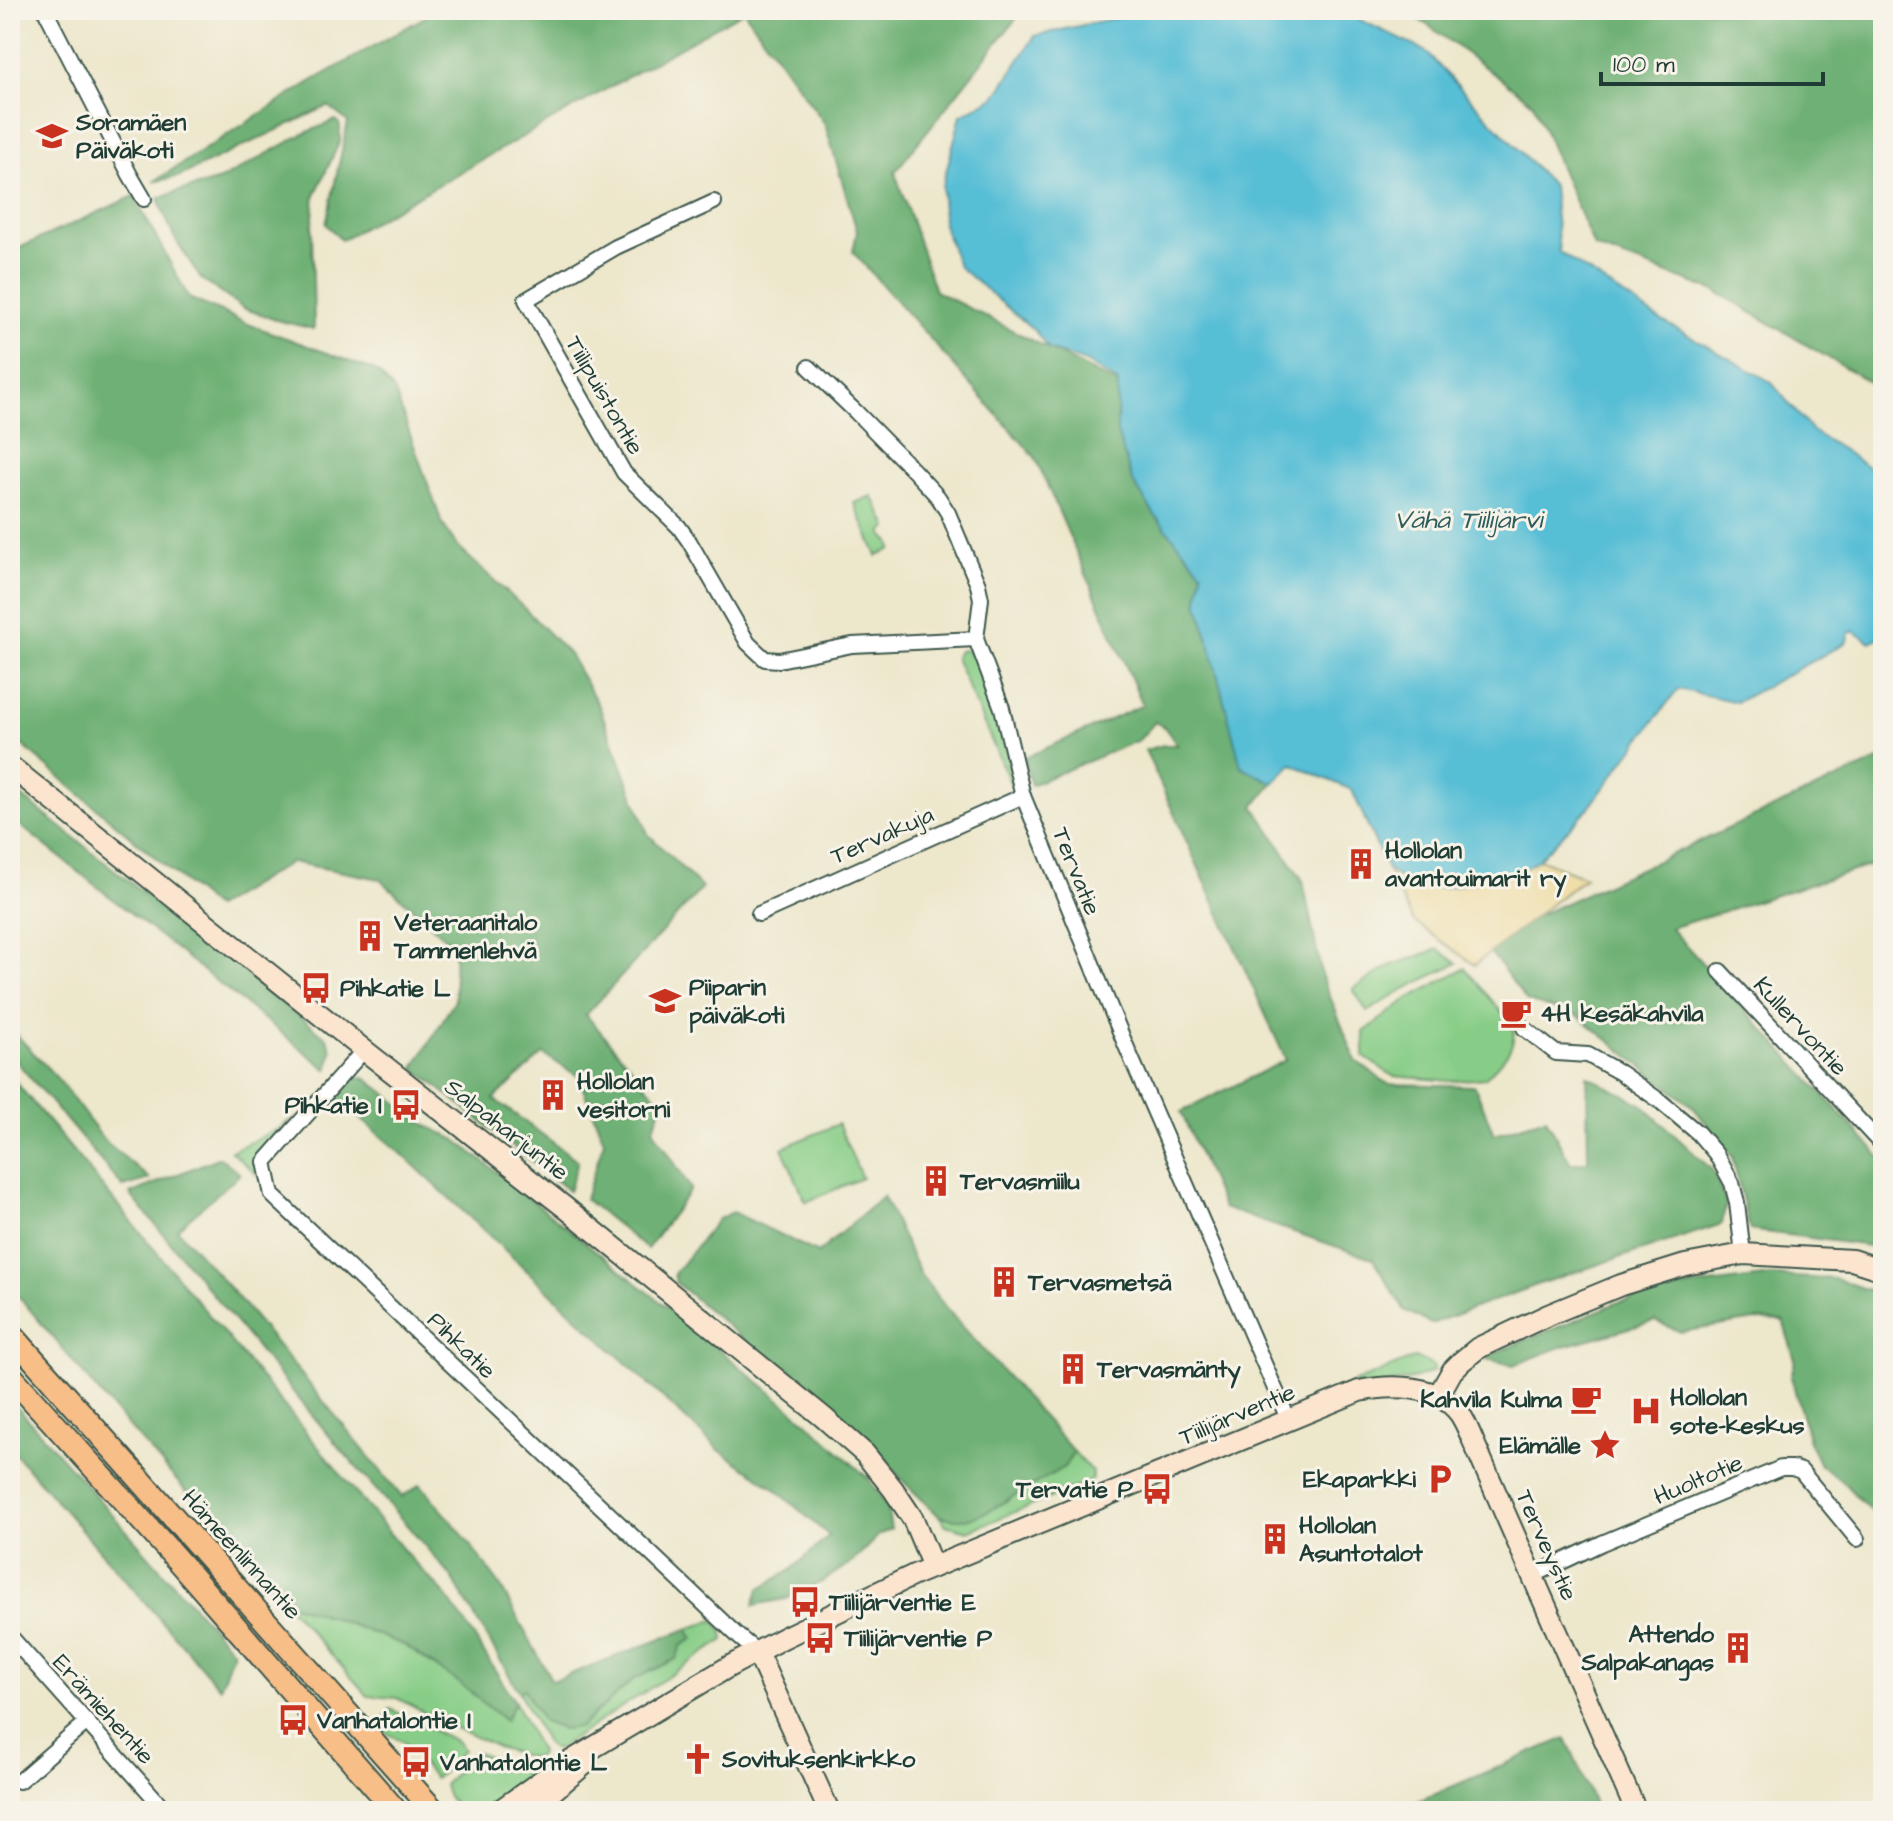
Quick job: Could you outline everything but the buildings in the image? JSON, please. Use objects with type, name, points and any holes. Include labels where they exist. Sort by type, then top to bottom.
[{"type":"main road","name":"Salpaharjuntie","points":[[10,766],[823,1417],[865,1454],[893,1489],[913,1519],[933,1567]]},
{"type":"main road","points":[[1438,1396],[1452,1371],[1478,1348],[1621,1285],[1685,1265],[1743,1254],[1852,1260],[1883,1270]]},
{"type":"main road","name":"Hämeenlinnantie","points":[[10,1333],[434,1811]]},
{"type":"main road","points":[[10,1375],[173,1555],[396,1811]]},
{"type":"main road","name":"Tiilijärventie","points":[[499,1811],[559,1768],[757,1652],[933,1567],[1359,1391],[1406,1387],[1438,1396]]},
{"type":"main road","name":"Terveystie","points":[[1438,1396],[1459,1414],[1474,1443],[1636,1811]]},
{"type":"main road","points":[[757,1652],[829,1811]]},
{"type":"main road","name":"Tiilijärventie","points":[[529,1811],[624,1730]]},
{"type":"street","points":[[45,10],[144,199]]},
{"type":"street","name":"Tiilipuistontie","points":[[714,202],[616,247],[526,300],[624,473],[679,527],[748,643],[765,659],[779,660],[852,645],[976,639]]},
{"type":"street","name":"Tervatie","points":[[809,367],[914,471],[948,513],[978,585],[981,599],[976,639],[1002,708],[1023,796],[1115,1020],[1289,1421]]},
{"type":"street","name":"Tervakuja","points":[[759,914],[1023,796]]},
{"type":"street","name":"Kullervontie","points":[[1720,971],[1883,1146]]},
{"type":"street","points":[[1524,1028],[1556,1053],[1588,1055],[1619,1072],[1698,1133],[1716,1154],[1732,1183],[1743,1254]]},
{"type":"street","name":"Pihkatie","points":[[364,1050],[265,1162],[272,1195],[757,1652]]},
{"type":"street","name":"Huoltotie","points":[[1532,1576],[1602,1543],[1781,1468],[1801,1471],[1857,1539]]},
{"type":"street","name":"Erämiehentie","points":[[10,1636],[166,1811]]},
{"type":"street","points":[[19,1781],[87,1722]]},
{"type":"green space","points":[[437,10],[1023,10],[895,172],[935,291],[1118,384],[1117,432],[1133,482],[1154,514],[1202,572],[1198,600],[1241,766],[1273,783],[1254,806],[1303,881],[1322,977],[1356,1061],[1388,1084],[1475,1086],[1494,1134],[1546,1118],[1571,1164],[1588,1161],[1587,1076],[1640,1103],[1713,1171],[1726,1203],[1722,1224],[1545,1282],[1431,1324],[1404,1310],[1373,1259],[1223,1208],[1181,1112],[1286,1060],[1145,750],[1177,745],[1165,728],[1155,722],[1139,740],[1031,785],[1024,758],[1143,705],[1035,457],[853,252],[857,231],[825,124],[744,11],[341,240],[326,224],[348,122],[328,106],[180,176],[153,182],[309,83]]},
{"type":"green space","points":[[1403,10],[1883,10],[1883,390],[1715,291],[1594,247],[1533,103]]},
{"type":"green space","points":[[336,120],[340,125],[340,141],[315,195],[312,229],[314,329],[243,308],[201,279],[174,237],[158,199],[220,180],[303,134]]},
{"type":"green space","points":[[134,196],[189,298],[248,324],[376,371],[394,390],[442,523],[458,547],[569,654],[599,706],[648,834],[702,888],[586,1015],[663,1104],[653,1129],[691,1189],[647,1249],[585,1199],[604,1141],[578,1076],[543,1054],[494,1099],[578,1161],[569,1191],[414,1068],[455,1000],[454,946],[380,879],[291,862],[215,908],[10,735],[10,252]]},
{"type":"green space","points":[[872,496],[888,527],[883,535],[892,549],[877,556],[854,503]]},
{"type":"green space","points":[[966,650],[981,664],[988,676],[1014,783],[1011,785],[955,658],[959,651]]},
{"type":"green space","points":[[1883,758],[1883,860],[1670,928],[1883,1160],[1883,1244],[1877,1247],[1750,1230],[1732,1156],[1693,1107],[1578,1016],[1527,1001],[1482,941]]},
{"type":"green space","points":[[10,787],[327,1038],[332,1050],[328,1070],[12,819],[10,821]]},
{"type":"green space","points":[[1438,949],[1457,963],[1367,1012],[1353,989],[1390,966]]},
{"type":"green space","points":[[1465,968],[1513,1026],[1510,1049],[1485,1078],[1451,1081],[1393,1076],[1364,1057],[1364,1032],[1406,1000]]},
{"type":"green space","points":[[10,1028],[57,1078],[104,1140],[150,1179],[123,1187],[10,1054]]},
{"type":"green space","points":[[10,1075],[411,1559],[442,1591],[515,1702],[505,1721],[458,1682],[404,1645],[284,1602],[101,1395],[10,1286]]},
{"type":"green space","points":[[355,1077],[366,1078],[427,1126],[455,1139],[801,1417],[868,1478],[887,1507],[891,1529],[879,1535],[852,1562],[822,1582],[786,1599],[754,1605],[759,1589],[791,1570],[829,1536],[773,1487],[719,1450],[403,1155],[335,1097]]},
{"type":"green space","points":[[292,1119],[266,1152],[257,1175],[231,1151],[276,1130]]},
{"type":"green space","points":[[838,1124],[862,1178],[806,1202],[782,1148]]},
{"type":"green space","points":[[220,1157],[240,1174],[177,1229],[241,1301],[402,1497],[420,1484],[459,1530],[498,1582],[552,1681],[687,1629],[693,1639],[681,1646],[676,1659],[634,1679],[580,1727],[562,1729],[543,1722],[524,1689],[519,1692],[451,1576],[332,1439],[130,1194]]},
{"type":"green space","points":[[883,1196],[920,1274],[947,1309],[1074,1452],[1064,1467],[987,1512],[969,1519],[939,1516],[901,1479],[883,1455],[676,1283],[674,1274],[718,1219],[733,1212],[818,1253]]},
{"type":"green space","points":[[1771,1276],[1836,1279],[1883,1295],[1883,1524],[1842,1481],[1820,1465],[1809,1441],[1791,1377],[1795,1360],[1783,1321],[1755,1320],[1681,1332],[1655,1321],[1561,1347],[1514,1365],[1482,1358],[1619,1302],[1687,1287]]},
{"type":"green space","points":[[1414,1358],[1434,1367],[1434,1371],[1416,1378],[1307,1402]]},
{"type":"green space","points":[[10,1399],[233,1651],[220,1688],[10,1448]]},
{"type":"green space","points":[[1074,1452],[1092,1472],[1089,1482],[968,1531],[946,1525],[939,1516],[956,1519],[1064,1467]]},
{"type":"green space","points":[[284,1602],[404,1645],[458,1682],[505,1720],[515,1702],[540,1752],[539,1756],[532,1758],[497,1747],[397,1698],[368,1696]]},
{"type":"green space","points":[[714,1620],[723,1632],[724,1640],[556,1750],[546,1743],[519,1692],[523,1689],[580,1727],[634,1679],[675,1659],[681,1646],[693,1639],[687,1629]]},
{"type":"green space","points":[[390,1709],[456,1741],[463,1750],[434,1778],[405,1743],[371,1721],[381,1722]]},
{"type":"green space","points":[[1566,1738],[1597,1811],[1395,1811],[1547,1746]]},
{"type":"green space","points":[[475,1752],[523,1768],[546,1767],[490,1804],[466,1809],[452,1801],[444,1785]]},
{"type":"sand","points":[[1539,859],[1585,877],[1475,965],[1413,921],[1387,869],[1411,886],[1443,888],[1514,875]]},
{"type":"water","name":"Vähä Tiilijärvi","points":[[1150,10],[1340,10],[1425,51],[1553,186],[1559,252],[1654,316],[1771,382],[1812,431],[1883,478],[1883,636],[1870,642],[1854,631],[1848,634],[1847,642],[1737,702],[1678,689],[1588,809],[1539,859],[1514,875],[1443,888],[1411,886],[1387,869],[1352,790],[1292,764],[1273,783],[1241,766],[1198,600],[1202,572],[1154,514],[1133,482],[1117,432],[1118,382],[1086,362],[1049,349],[1034,330],[958,266],[943,224],[942,187],[961,115],[995,97],[1035,36]]},
{"type":"place","name":"Soramäen Päiväkoti","points":[[52,136]]},
{"type":"place","name":"Hollolan avantouimarit ry","points":[[1361,864]]},
{"type":"place","name":"Veteraanitalo Tammenlehvä","points":[[370,936]]},
{"type":"place","name":"Pihkatie L","points":[[316,988]]},
{"type":"place","name":"Piiparin päiväkoti","points":[[665,1001]]},
{"type":"place","name":"4H kesäkahvila","points":[[1516,1013]]},
{"type":"place","name":"Hollolan vesitorni","points":[[553,1095]]},
{"type":"place","name":"Pihkatie I","points":[[406,1105]]},
{"type":"place","name":"Tervasmiilu","points":[[936,1181]]},
{"type":"place","name":"Tervasmetsä","points":[[1004,1282]]},
{"type":"place","name":"Tervasmänty","points":[[1073,1369]]},
{"type":"place","name":"Kahvila Kulma","points":[[1586,1399]]},
{"type":"place","name":"Hollolan sote-keskus","points":[[1646,1411]]},
{"type":"place","name":"Elämälle","points":[[1605,1445]]},
{"type":"place","name":"Ekaparkki","points":[[1440,1479]]},
{"type":"place","name":"Tervatie P","points":[[1157,1489]]},
{"type":"place","name":"Hollolan Asuntotalot","points":[[1275,1539]]},
{"type":"place","name":"Tiilijärventie E","points":[[805,1602]]},
{"type":"place","name":"Tiilijärventie P","points":[[820,1638]]},
{"type":"place","name":"Attendo Salpakangas","points":[[1738,1648]]},
{"type":"place","name":"Vanhatalontie I","points":[[293,1720]]},
{"type":"place","name":"Sovituksenkirkko","points":[[698,1759]]},
{"type":"place","name":"Vanhatalontie L","points":[[416,1762]]}]
